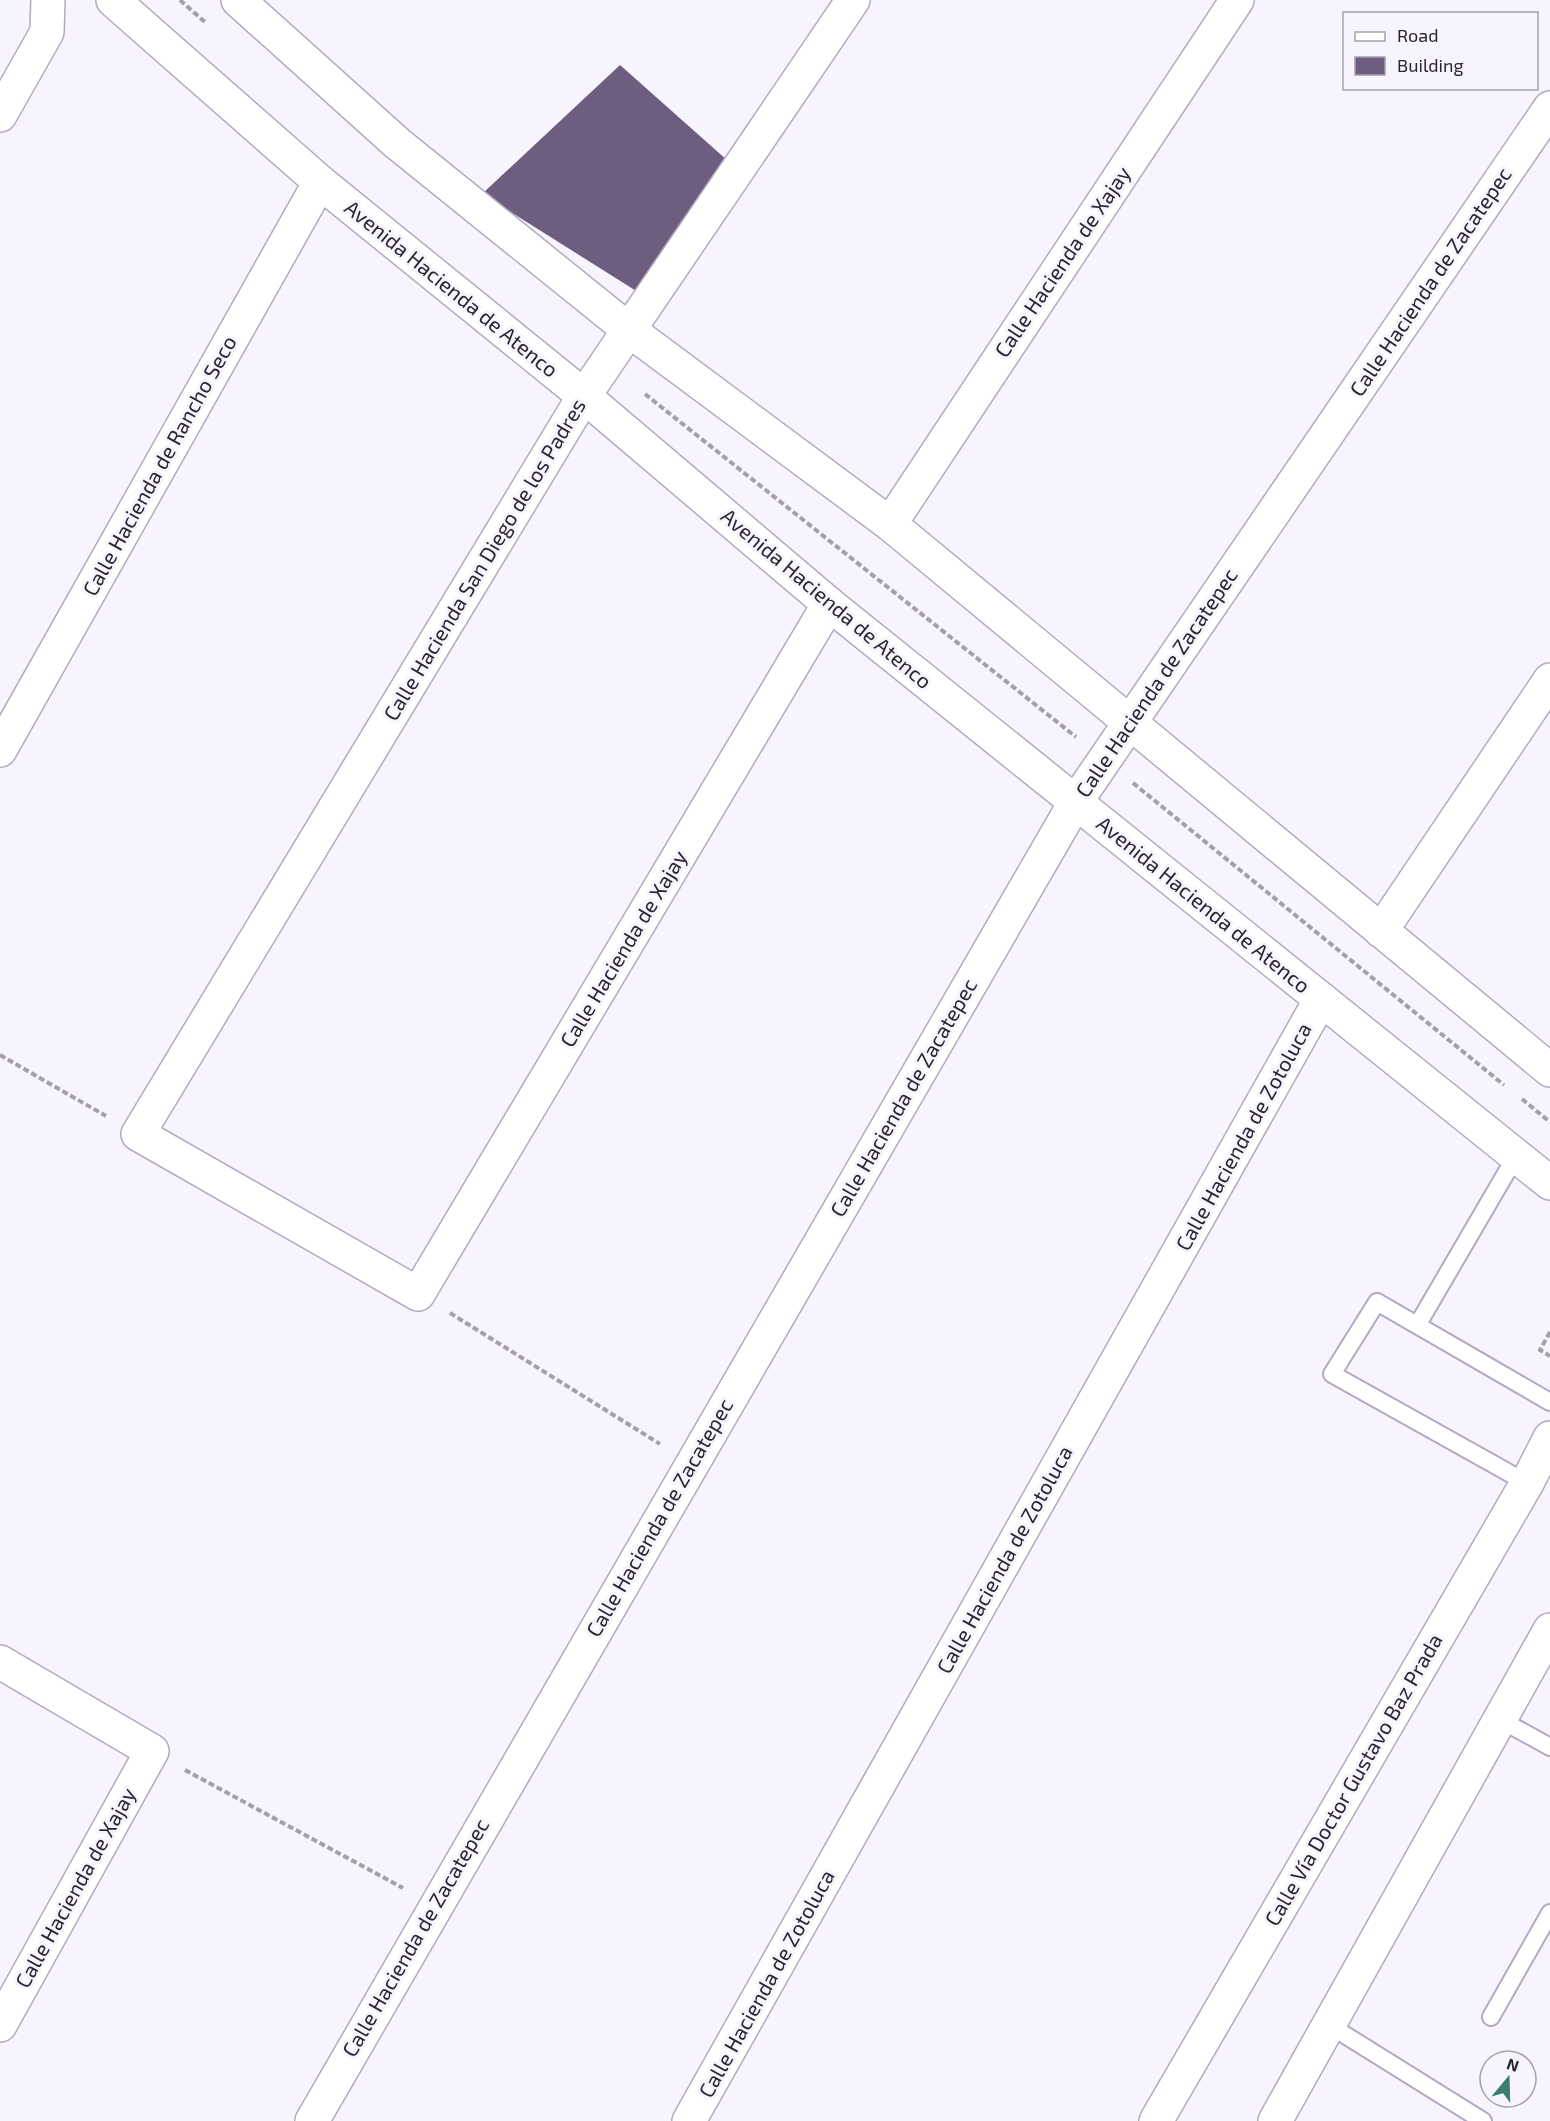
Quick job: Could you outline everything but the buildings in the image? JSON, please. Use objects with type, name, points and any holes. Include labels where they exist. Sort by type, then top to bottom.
[{"type":"street","points":[[0,115],[47,32],[48,0]]},
{"type":"street","name":"Avenida Hacienda de Atenco","points":[[113,0],[320,182],[584,396],[829,604],[1550,1183]]},
{"type":"street","points":[[238,0],[397,143],[630,330],[890,524],[1550,1070]]},
{"type":"street","name":"Calle Hacienda San Diego de los Padres","points":[[138,1134],[584,396],[853,0]]},
{"type":"street","name":"Calle Hacienda de Xajay","points":[[890,524],[1237,0]]},
{"type":"street","name":"Calle Hacienda de Zacatepec","points":[[312,2121],[1075,803],[1550,108]]},
{"type":"street","name":"Calle Hacienda de Rancho Seco","points":[[0,750],[320,182]]},
{"type":"street","name":"Calle Hacienda de Xajay","points":[[418,1294],[829,604]]},
{"type":"street","points":[[1381,931],[1550,680]]},
{"type":"street","name":"Calle Hacienda de Zotoluca","points":[[689,2121],[1321,999]]},
{"type":"street","points":[[138,1134],[418,1294]]},
{"type":"street","name":"Calle Vía Doctor Gustavo Baz Prada","points":[[1156,2121],[1527,1483],[1550,1438]]},
{"type":"street","points":[[1275,2121],[1501,1720],[1542,1665],[1550,1630]]},
{"type":"street","points":[[0,1662],[152,1751]]},
{"type":"street","name":"Calle Hacienda de Xajay","points":[[0,2025],[152,1751]]},
{"type":"lane","points":[[1418,1324],[1516,1156]]},
{"type":"lane","points":[[1527,1483],[1332,1374],[1377,1302],[1550,1402]]},
{"type":"lane","points":[[1501,1720],[1550,1747]]},
{"type":"lane","points":[[1491,2017],[1550,1913]]},
{"type":"lane","points":[[1329,2025],[1483,2121]]},
{"type":"path","points":[[180,0],[215,31]]},
{"type":"path","points":[[606,364],[1105,760],[1505,1086]]},
{"type":"path","points":[[1321,999],[1381,931]]},
{"type":"path","points":[[0,1055],[138,1134]]},
{"type":"path","points":[[1514,1093],[1550,1122]]},
{"type":"path","points":[[418,1294],[654,1440],[690,1466]]},
{"type":"path","points":[[1550,1332],[1540,1350],[1550,1356]]},
{"type":"path","points":[[152,1751],[435,1905]]}]
